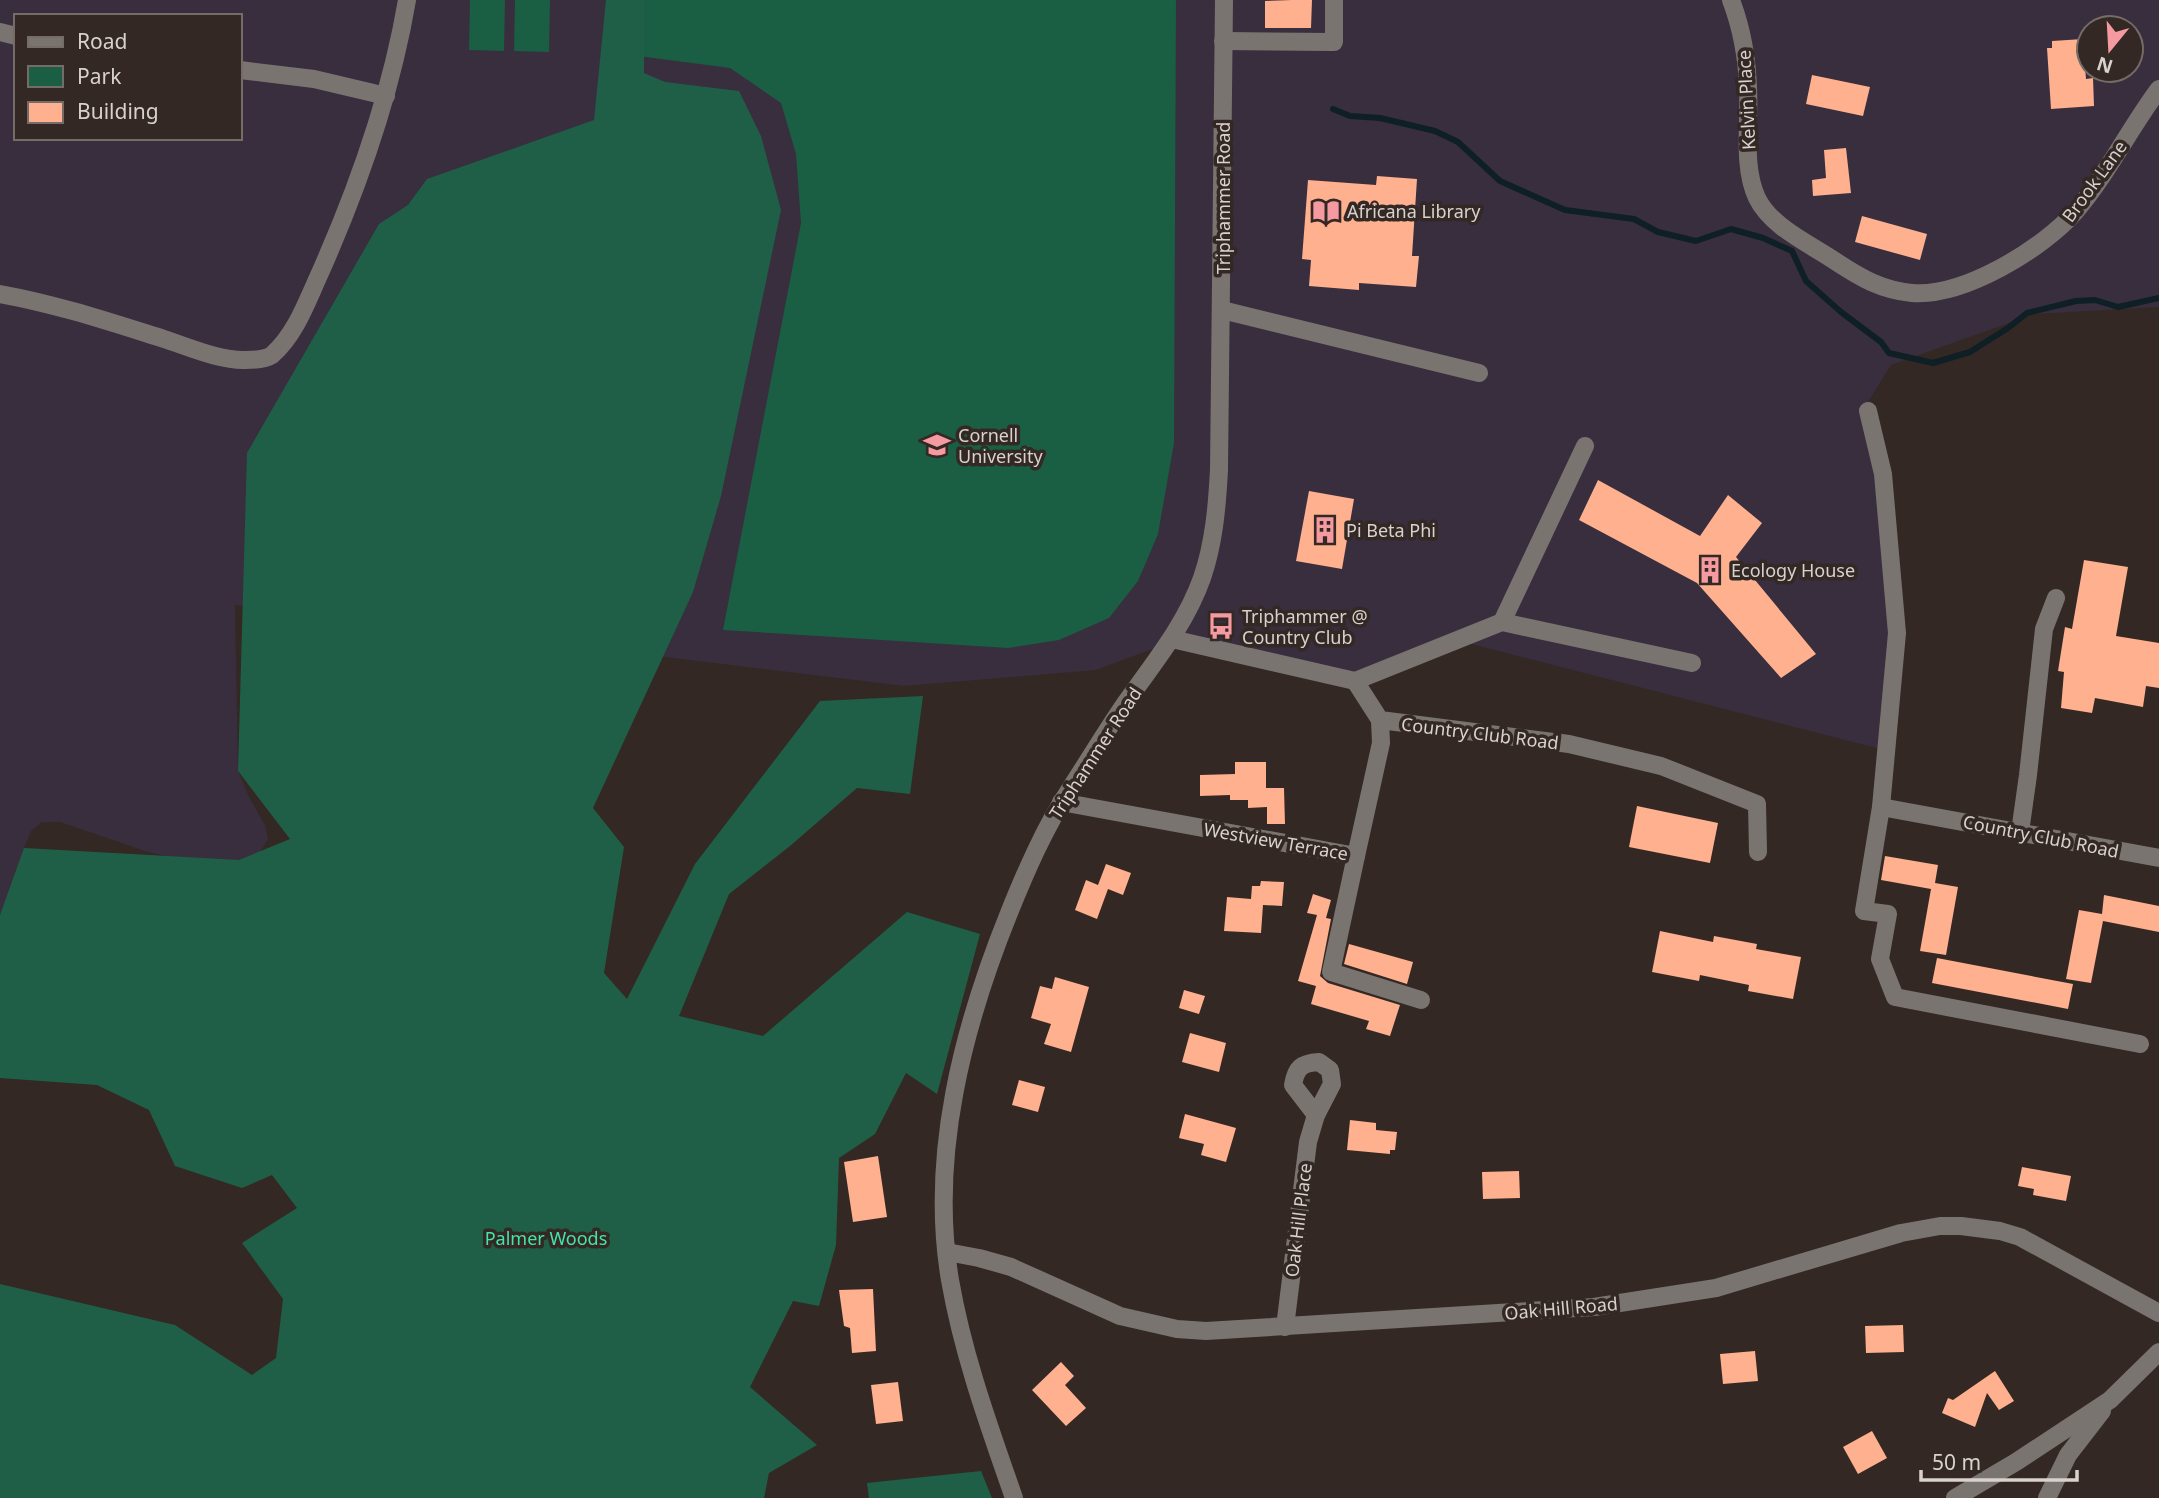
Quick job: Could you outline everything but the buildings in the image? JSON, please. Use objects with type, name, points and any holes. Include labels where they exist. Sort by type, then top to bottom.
[{"type":"street","points":[[0,294],[93,317],[214,355],[244,361],[269,357],[287,339],[303,312],[351,202],[386,96],[399,48],[407,0]]},
{"type":"street","name":"Triphammer Road","points":[[1014,1498],[966,1356],[950,1279],[947,1252],[947,1148],[956,1086],[971,1024],[987,968],[1022,880],[1061,802],[1171,639],[1195,597],[1213,536],[1219,470],[1224,0]]},
{"type":"street","points":[[1223,41],[1334,42],[1334,0]]},
{"type":"street","name":"Kelvin Place","points":[[1731,0],[1745,48],[1749,171],[1758,200]]},
{"type":"street","points":[[242,70],[314,79],[386,96]]},
{"type":"street","name":"Brook Lane","points":[[1758,200],[1778,222],[1867,282],[1914,293],[1939,291],[1962,284],[2020,258],[2058,229],[2089,194],[2159,89]]},
{"type":"street","points":[[1222,310],[1479,373]]},
{"type":"street","points":[[1868,411],[1883,474],[1898,633],[1881,807],[1864,911],[1888,914],[1880,959],[1895,997],[2140,1044]]},
{"type":"street","points":[[1502,622],[1585,446]]},
{"type":"street","points":[[2020,832],[2044,629],[2056,598]]},
{"type":"street","points":[[1171,639],[1355,681],[1502,622],[1692,663]]},
{"type":"street","name":"Country Club Road","points":[[1355,681],[1380,720],[1569,744],[1661,766],[1757,804],[1758,852]]},
{"type":"street","name":"Westview Terrace","points":[[1061,802],[1356,856],[1381,743],[1380,720]]},
{"type":"street","name":"Country Club Road","points":[[1881,807],[2159,858]]},
{"type":"street","points":[[1356,856],[1331,972],[1421,1000]]},
{"type":"street","name":"Oak Hill Place","points":[[1285,1326],[1308,1142],[1316,1115]]},
{"type":"street","name":"Oak Hill Road","points":[[947,1252],[1011,1267],[1120,1317],[1206,1332],[1594,1307],[1716,1287],[1901,1233],[1940,1226],[1961,1226],[2000,1231],[2020,1237],[2159,1313]]},
{"type":"street","points":[[2047,1498],[2068,1455],[2110,1400],[2159,1352]]},
{"type":"street","points":[[1955,1498],[2110,1400]]},
{"type":"shaded area","name":"Cornell University","points":[[0,0],[2159,0],[2159,307],[2034,314],[1891,365],[1866,405],[1883,486],[1893,639],[1884,750],[1456,640],[1352,681],[1166,644],[1096,670],[904,686],[235,605],[238,771],[265,825],[268,839],[260,852],[239,860],[205,864],[148,852],[60,822],[42,822],[31,831],[8,912],[0,925]]},
{"type":"green space","points":[[470,0],[505,0],[504,51],[469,50]]},
{"type":"green space","points":[[515,0],[550,0],[549,52],[514,51]]},
{"type":"green space","name":"Palmer Woods","points":[[606,0],[644,0],[644,73],[665,82],[739,91],[761,136],[781,210],[721,496],[693,592],[593,808],[624,847],[604,973],[627,999],[695,864],[820,701],[923,696],[910,794],[857,788],[729,894],[679,1016],[763,1036],[907,912],[980,934],[937,1094],[906,1073],[875,1134],[839,1158],[836,1245],[819,1306],[793,1301],[750,1387],[817,1445],[769,1473],[764,1498],[0,1498],[0,1284],[175,1325],[252,1375],[276,1358],[283,1299],[242,1243],[297,1208],[272,1175],[242,1188],[175,1166],[149,1110],[97,1085],[0,1078],[0,915],[24,848],[239,860],[290,839],[238,771],[247,453],[379,224],[408,205],[427,179],[594,120]]},
{"type":"green space","points":[[637,0],[1176,0],[1174,443],[1158,534],[1138,581],[1109,618],[1059,640],[1008,648],[723,630],[801,223],[796,154],[781,103],[730,68],[638,56]]},
{"type":"green space","points":[[981,1471],[992,1498],[869,1498],[867,1483]]},
{"type":"waterway","points":[[1333,109],[1350,116],[1380,118],[1435,131],[1458,142],[1500,181],[1565,210],[1634,219],[1658,232],[1696,241],[1731,229],[1763,238],[1792,251],[1806,281],[1881,342],[1889,353],[1933,363],[1970,352],[2027,313],[2076,301],[2095,300],[2118,307],[2159,298]]},
{"type":"place","name":"Africana Library","points":[[1326,211]]},
{"type":"place","name":"Cornell University","points":[[937,445]]},
{"type":"place","name":"Pi Beta Phi","points":[[1325,530]]},
{"type":"place","name":"Ecology House","points":[[1710,570]]},
{"type":"place","name":"Triphammer @ Country Club","points":[[1221,626]]}]
